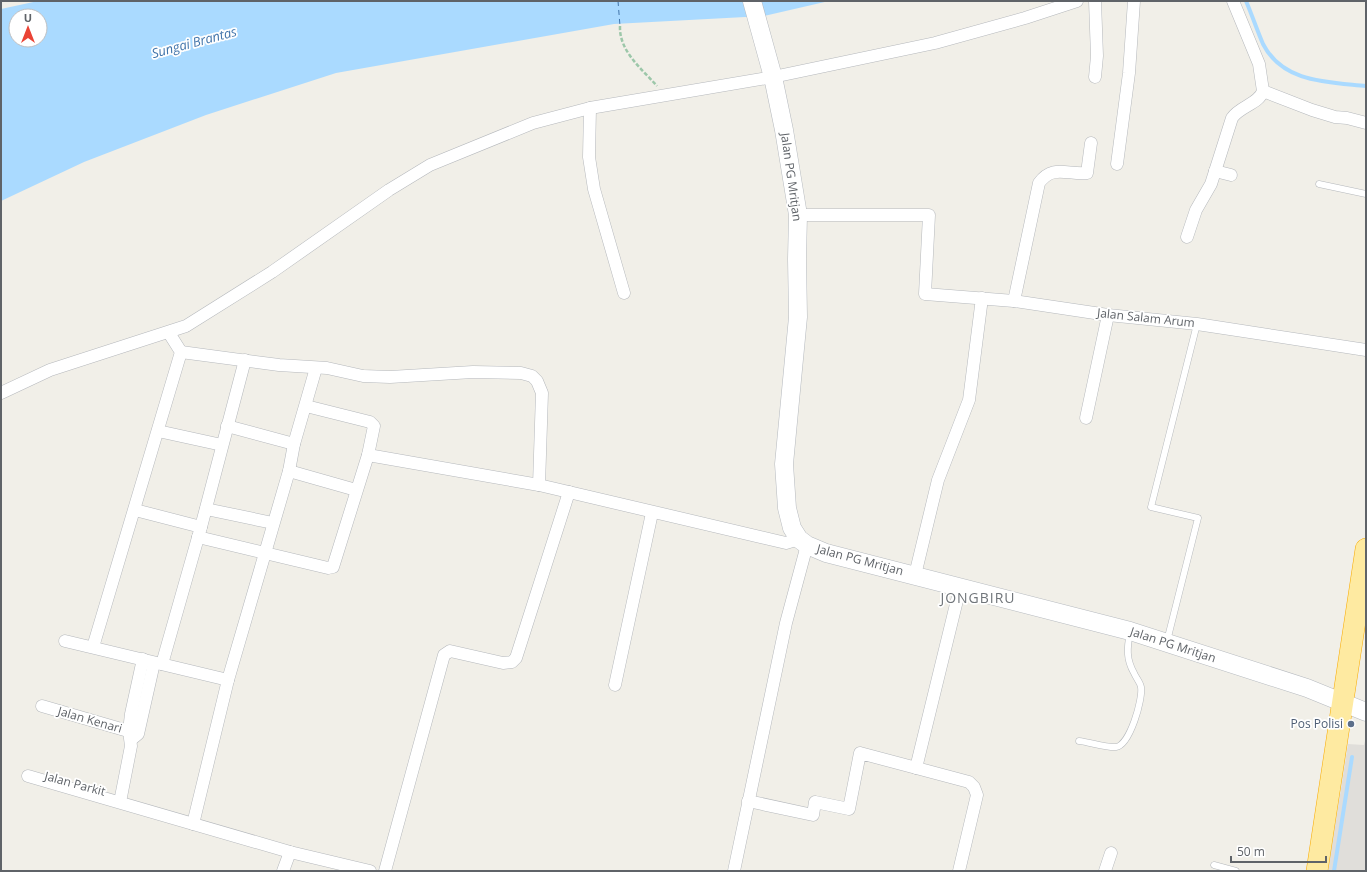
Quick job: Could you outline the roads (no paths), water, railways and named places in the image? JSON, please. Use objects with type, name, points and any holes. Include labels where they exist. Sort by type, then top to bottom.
[{"type":"highway","points":[[1316,871],[1366,550]]},
{"type":"main road","name":"Jalan PG Mritjan","points":[[752,1],[773,76],[798,215],[796,259],[798,317],[784,464],[787,508],[792,528],[803,542],[826,553],[1130,631],[1307,688],[1366,712]]},
{"type":"street","points":[[1,393],[50,370],[169,333],[186,326],[272,272],[389,190],[430,165],[534,123],[590,108],[773,76],[935,43],[1025,18],[1077,1]]},
{"type":"street","points":[[1095,1],[1097,56],[1095,77]]},
{"type":"street","points":[[1118,164],[1129,73],[1134,1]]},
{"type":"street","points":[[1187,237],[1196,210],[1208,192],[1232,118],[1239,110],[1258,99],[1263,91],[1259,64],[1233,1]]},
{"type":"street","points":[[1263,91],[1312,110],[1335,117],[1345,117],[1366,123]]},
{"type":"street","points":[[590,108],[589,157],[594,189],[624,293]]},
{"type":"street","points":[[1014,301],[1039,183],[1046,175],[1052,172],[1087,173],[1091,143]]},
{"type":"street","points":[[1215,171],[1231,175]]},
{"type":"street","name":"Jalan Salam Arum","points":[[798,215],[929,214],[925,294],[1014,301],[1108,315],[1197,324],[1366,350]]},
{"type":"street","points":[[915,575],[938,480],[969,400],[982,298]]},
{"type":"street","points":[[1086,418],[1108,315]]},
{"type":"street","points":[[93,647],[181,352],[169,333]]},
{"type":"street","points":[[181,352],[335,369],[363,376],[390,377],[473,372],[521,373],[532,376],[537,381],[542,393],[539,485]]},
{"type":"street","points":[[120,799],[133,735],[153,662],[200,532],[245,360]]},
{"type":"street","points":[[193,824],[228,680],[264,552],[289,471],[294,444],[316,368]]},
{"type":"street","points":[[135,510],[264,552],[333,568],[368,454],[374,426],[370,422],[306,406]]},
{"type":"street","points":[[227,426],[294,444]]},
{"type":"street","points":[[158,430],[222,445]]},
{"type":"street","points":[[368,454],[539,485],[652,513],[786,543],[803,542],[734,871]]},
{"type":"street","points":[[289,471],[356,490]]},
{"type":"street","points":[[385,871],[444,654],[450,651],[504,663],[512,662],[516,658],[569,492]]},
{"type":"street","points":[[206,509],[273,523]]},
{"type":"street","points":[[616,685],[652,513]]},
{"type":"street","points":[[916,768],[960,588]]},
{"type":"street","points":[[65,641],[228,680]]},
{"type":"street","name":"Jalan Kenari","points":[[42,706],[133,735]]},
{"type":"street","points":[[748,801],[813,815],[815,802],[849,809],[860,753],[968,782],[974,788],[976,795],[959,871]]},
{"type":"street","points":[[28,774],[120,799],[193,824],[290,852],[370,871]]},
{"type":"street","points":[[284,871],[290,852]]},
{"type":"street","points":[[1105,871],[1110,853]]},
{"type":"lane","points":[[1319,184],[1366,194]]},
{"type":"lane","points":[[1166,643],[1198,518],[1151,507],[1197,324]]},
{"type":"lane","points":[[1079,741],[1116,747],[1123,743],[1129,734],[1142,695],[1140,685],[1127,657],[1130,631]]},
{"type":"lane","points":[[1214,865],[1236,871]]},
{"type":"water","name":"Sungai Brantas","points":[[38,1],[829,1],[764,16],[614,24],[336,73],[206,115],[84,162],[1,201],[1,9]]},
{"type":"waterway","points":[[1246,1],[1263,44],[1272,57],[1282,66],[1294,73],[1308,78],[1366,86]]},
{"type":"waterway","points":[[1334,871],[1352,757]]},
{"type":"place","name":"Pos Polisi","points":[[1351,724]]},
{"type":"district","name":"JONGBIRU","points":[[978,598]]}]
